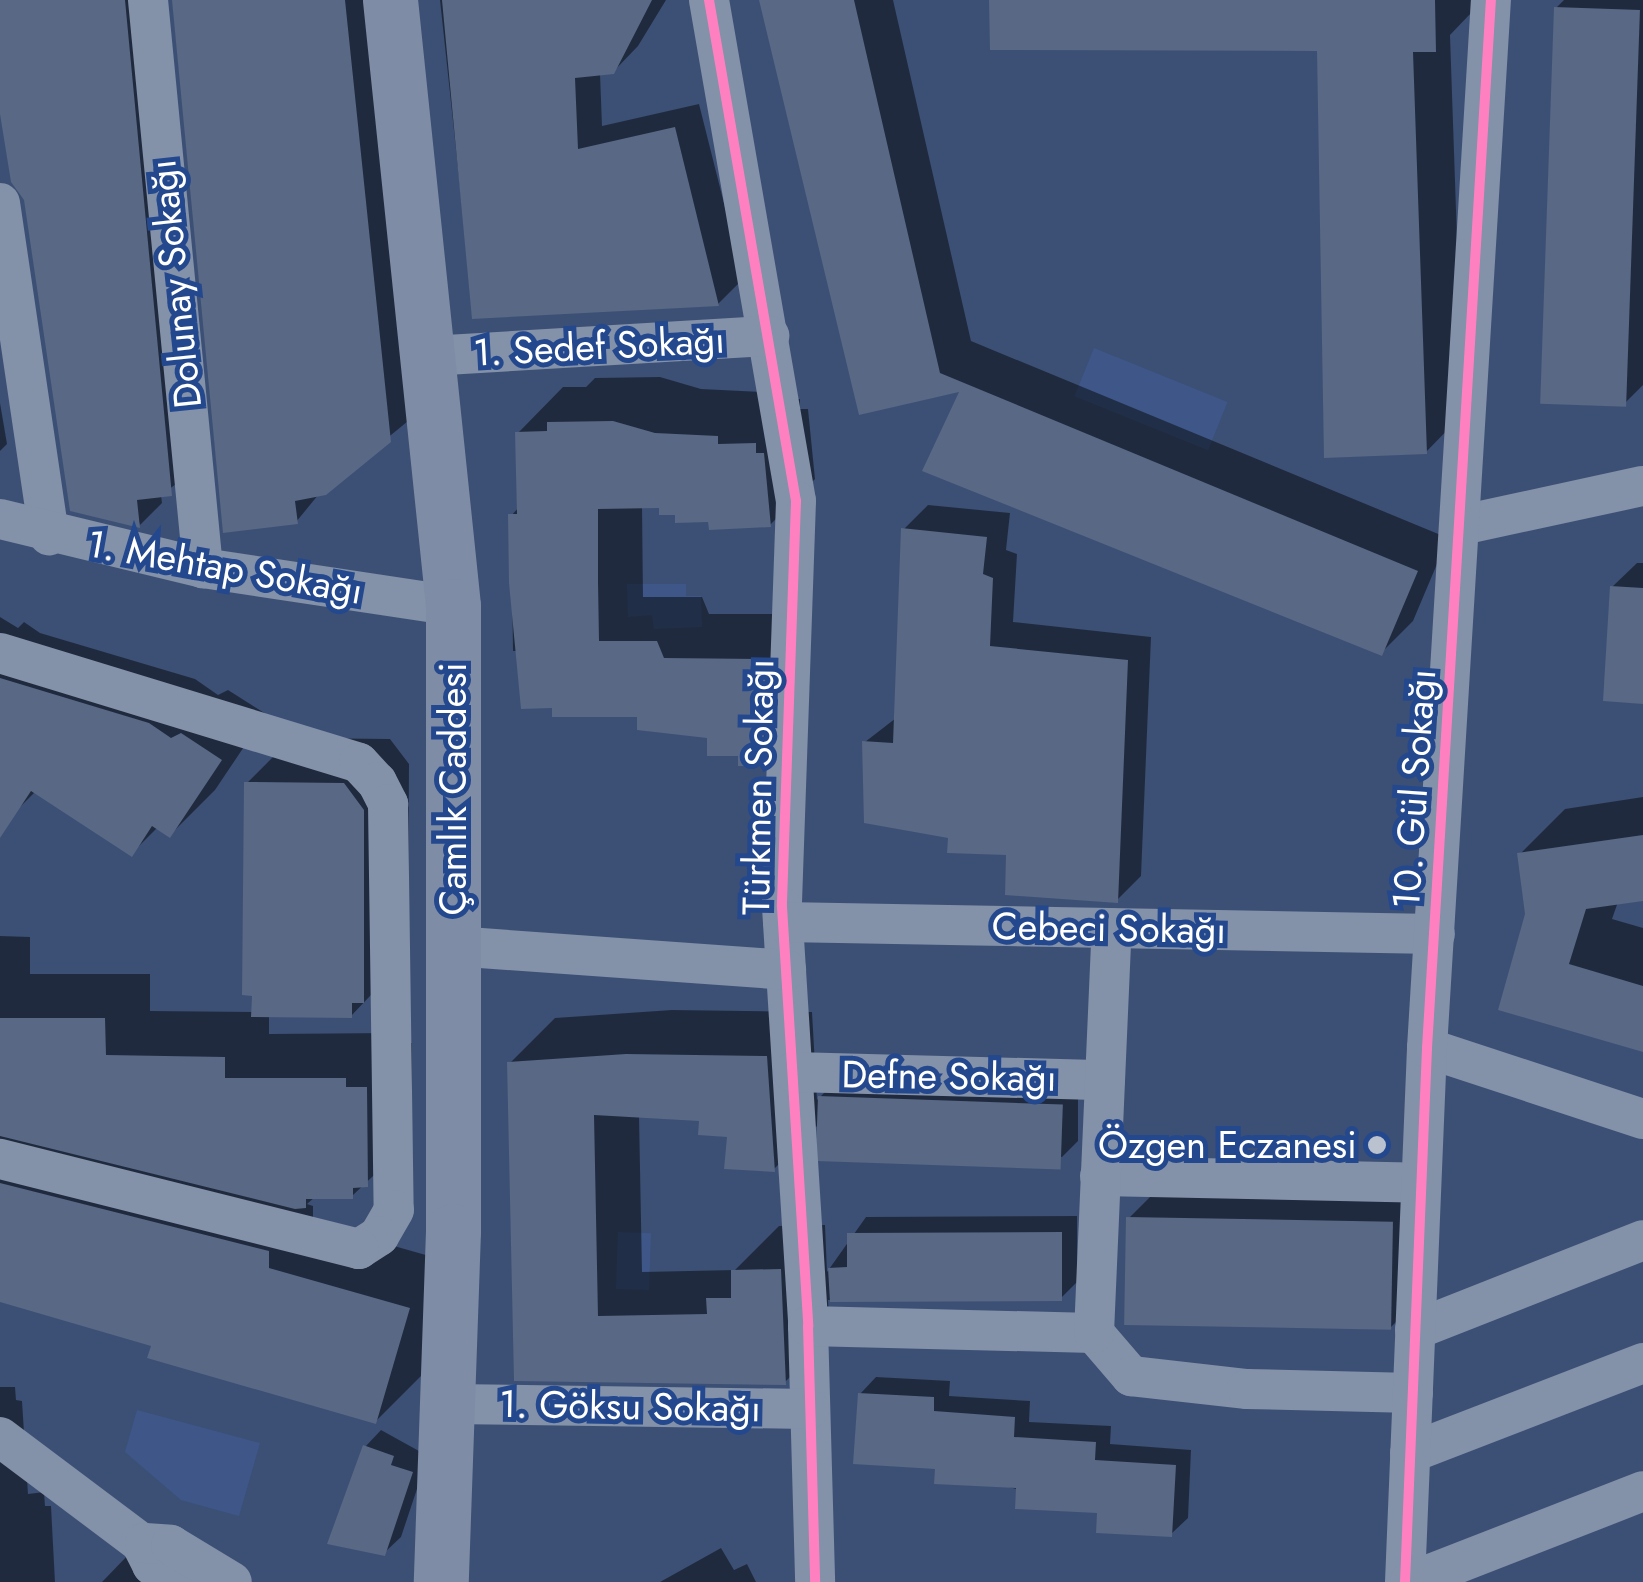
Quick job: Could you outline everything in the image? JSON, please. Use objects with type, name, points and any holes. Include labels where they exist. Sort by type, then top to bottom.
[{"type":"main road","name":"Çamlık Caddesi","points":[[390,0],[454,606],[450,1404],[441,1582]]},
{"type":"street","name":"Dolunay Sokağı","points":[[148,0],[203,568]]},
{"type":"street","name":"Türkmen Sokağı","points":[[709,0],[748,246],[769,336],[796,501],[783,922],[808,1326],[815,1582]]},
{"type":"street","name":"10. Gül Sokağı","points":[[1407,1582],[1426,1048],[1462,525],[1491,0]]},
{"type":"street","points":[[0,203],[48,535]]},
{"type":"street","name":"1. Sedef Sokağı","points":[[429,356],[769,336]]},
{"type":"street","points":[[1462,525],[1643,486]]},
{"type":"street","name":"1. Mehtap Sokağı","points":[[0,518],[48,535],[203,568],[454,606]]},
{"type":"street","points":[[0,654],[359,763],[377,782],[388,804],[394,1210],[379,1236],[359,1249],[0,1159]]},
{"type":"street","name":"Cebeci Sokağı","points":[[783,922],[1434,934]]},
{"type":"street","points":[[1112,928],[1094,1333],[1131,1376],[1247,1389],[1412,1393]]},
{"type":"street","points":[[453,946],[786,970]]},
{"type":"street","points":[[1426,1048],[1643,1118]]},
{"type":"street","name":"Defne Sokağı","points":[[793,1072],[1104,1080]]},
{"type":"street","points":[[1100,1176],[1421,1183]]},
{"type":"street","points":[[1415,1330],[1643,1240]]},
{"type":"street","points":[[808,1326],[1094,1333]]},
{"type":"street","points":[[1410,1453],[1643,1363]]},
{"type":"street","name":"1. Göksu Sokağı","points":[[450,1404],[810,1408]]},
{"type":"street","points":[[0,1437],[142,1543],[152,1565],[179,1582]]},
{"type":"street","points":[[1407,1582],[1643,1491]]},
{"type":"street","points":[[142,1543],[171,1545],[232,1582]]},
{"type":"water","points":[[1094,348],[1228,402],[1208,450],[1075,396]]},
{"type":"water","points":[[627,584],[686,584],[686,596],[701,596],[702,627],[654,629],[652,615],[628,617]]},
{"type":"water","points":[[618,1232],[651,1233],[649,1290],[616,1289]]},
{"type":"water","points":[[137,1410],[260,1443],[239,1516],[181,1500],[125,1452]]},
{"type":"building","points":[[0,0],[125,0],[172,496],[137,500],[140,528],[70,511],[24,200],[11,182],[0,114]]},
{"type":"building","points":[[172,0],[345,0],[391,442],[326,495],[295,501],[298,524],[223,533]]},
{"type":"building","points":[[442,0],[652,0],[614,74],[575,78],[578,149],[675,127],[719,306],[472,319]]},
{"type":"building","points":[[759,0],[854,0],[940,373],[1418,571],[1382,656],[922,471],[959,392],[859,415]]},
{"type":"building","points":[[989,0],[1435,0],[1436,52],[1413,52],[1427,454],[1324,458],[1317,51],[990,50]]},
{"type":"building","points":[[1554,7],[1640,10],[1626,407],[1540,404]]},
{"type":"building","points":[[613,421],[655,433],[718,436],[718,444],[756,443],[756,453],[764,453],[771,527],[709,530],[708,522],[675,523],[675,515],[659,515],[659,508],[598,509],[599,641],[657,641],[664,658],[759,659],[759,671],[766,671],[763,766],[738,766],[738,756],[707,756],[707,738],[637,730],[637,717],[552,717],[552,708],[521,709],[509,583],[508,514],[517,514],[515,432],[547,431],[547,422]]},
{"type":"building","points":[[901,528],[987,537],[983,574],[993,578],[990,646],[1128,660],[1118,903],[1005,895],[1006,855],[947,853],[948,838],[864,823],[862,741],[893,743]]},
{"type":"building","points":[[1610,586],[1643,588],[1643,704],[1603,701]]},
{"type":"building","points":[[0,678],[149,723],[171,738],[181,733],[222,760],[170,838],[152,826],[132,857],[31,791],[0,838]]},
{"type":"building","points":[[244,782],[344,783],[364,810],[364,1003],[352,1003],[352,1018],[251,1017],[252,996],[242,995]]},
{"type":"building","points":[[1643,835],[1643,901],[1586,909],[1569,964],[1643,986],[1643,1052],[1498,1010],[1525,914],[1517,853]]},
{"type":"building","points":[[0,1018],[105,1018],[106,1055],[225,1057],[225,1078],[346,1078],[346,1087],[367,1087],[368,1187],[353,1188],[353,1199],[306,1199],[306,1208],[295,1209],[0,1136]]},
{"type":"building","points":[[626,1054],[767,1056],[775,1172],[724,1169],[727,1137],[698,1135],[699,1121],[594,1115],[598,1316],[707,1314],[706,1298],[731,1298],[731,1270],[781,1269],[786,1385],[514,1381],[507,1062]]},
{"type":"building","points":[[818,1096],[1063,1105],[1061,1170],[816,1161]]},
{"type":"building","points":[[0,1183],[269,1251],[269,1268],[410,1308],[376,1424],[147,1358],[151,1346],[0,1302]]},
{"type":"building","points":[[1126,1217],[1393,1222],[1391,1330],[1124,1325]]},
{"type":"building","points":[[1062,1232],[1062,1301],[830,1302],[828,1268],[847,1267],[847,1233]]},
{"type":"building","points":[[858,1393],[934,1397],[934,1411],[1015,1417],[1014,1437],[1096,1442],[1095,1460],[1176,1465],[1172,1537],[1096,1533],[1097,1513],[1015,1509],[1016,1488],[934,1484],[935,1469],[853,1464]]},
{"type":"building","points":[[363,1445],[394,1456],[391,1465],[413,1472],[385,1556],[327,1544]]},
{"type":"cycle path","points":[[709,0],[796,501],[782,907],[808,1326],[815,1582]]},
{"type":"cycle path","points":[[1405,1582],[1427,1048],[1491,0]]},
{"type":"place","name":"Özgen Eczanesi","points":[[1377,1145]]}]
